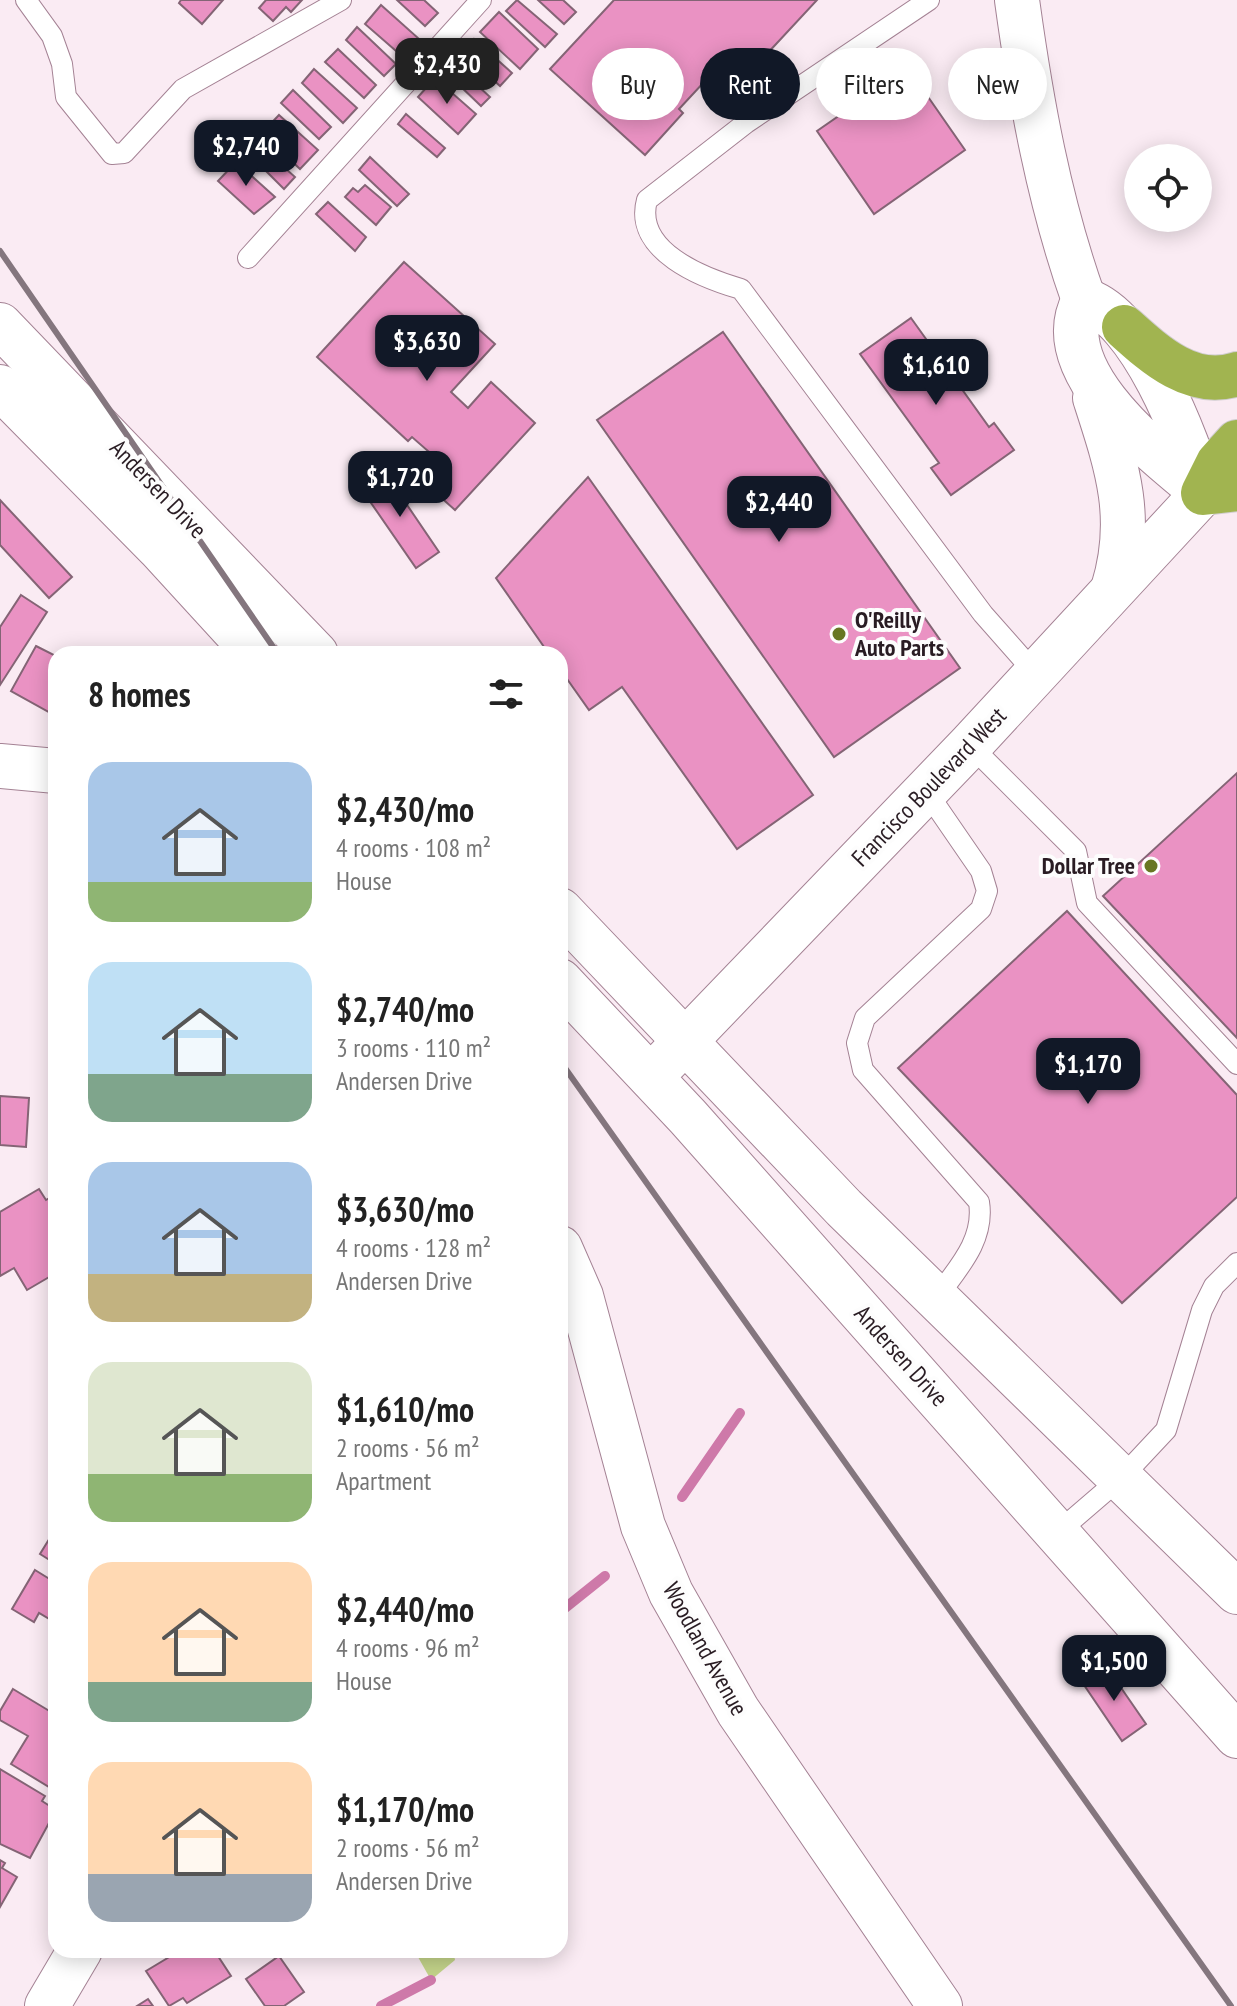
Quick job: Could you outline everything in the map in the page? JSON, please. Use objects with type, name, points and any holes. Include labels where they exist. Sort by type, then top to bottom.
[{"type":"highway","points":[[1124,327],[1182,371],[1212,379],[1237,374]]},
{"type":"highway","points":[[1220,491],[1218,463],[1237,442]]},
{"type":"main road","points":[[1017,0],[1042,157],[1068,256],[1084,300],[1077,313],[1074,331],[1122,485],[1123,544],[1113,589]]},
{"type":"main road","points":[[1084,300],[1099,304],[1124,327],[1220,491]]},
{"type":"main road","name":"Andersen Drive","points":[[0,325],[308,646]]},
{"type":"main road","points":[[1087,373],[1142,440],[1220,491]]},
{"type":"main road","name":"Andersen Drive","points":[[0,387],[159,548],[249,646]]},
{"type":"main road","name":"Francisco Boulevard West","points":[[650,1077],[970,745],[1113,589],[1220,491]]},
{"type":"main road","points":[[0,766],[48,770]]},
{"type":"main road","points":[[568,918],[844,1208],[1237,1592]]},
{"type":"main road","name":"Andersen Drive","points":[[568,990],[1058,1532],[1237,1736]]},
{"type":"main road","name":"Woodland Avenue","points":[[568,1282],[643,1526],[671,1593],[738,1711],[940,2006]]},
{"type":"main road","points":[[47,2006],[75,1958]]},
{"type":"lane","points":[[26,0],[52,36],[62,64],[66,97],[112,154],[124,153],[183,89],[341,0]]},
{"type":"lane","points":[[248,258],[481,0]]},
{"type":"lane","points":[[929,0],[746,123],[647,200],[644,211],[647,227],[661,249],[691,270],[741,289],[983,614],[1036,674]]},
{"type":"lane","points":[[970,745],[1076,851],[1087,903],[1237,1064]]},
{"type":"lane","points":[[926,791],[981,871],[987,891],[981,909],[865,1018],[857,1043],[863,1070],[979,1202],[982,1219],[973,1248],[937,1297]]},
{"type":"lane","points":[[1058,1532],[1122,1477],[1166,1430],[1202,1310],[1214,1286],[1237,1263]]},
{"type":"green space","points":[[419,1958],[455,1958],[455,1960],[431,1980]]},
{"type":"building","points":[[181,0],[223,0],[202,24],[179,3]]},
{"type":"building","points":[[266,0],[302,0],[291,12],[286,7],[273,21],[259,8]]},
{"type":"building","points":[[397,0],[424,0],[438,13],[425,26]]},
{"type":"building","points":[[517,0],[557,34],[545,47],[506,11]]},
{"type":"building","points":[[538,0],[563,0],[576,12],[564,24]]},
{"type":"building","points":[[614,0],[817,0],[772,48],[700,48],[700,86],[684,104],[684,48],[592,48],[592,107],[550,69]]},
{"type":"building","points":[[381,5],[418,38],[403,57],[365,24]]},
{"type":"building","points":[[499,12],[538,49],[520,69],[480,32]]},
{"type":"building","points":[[357,27],[396,64],[384,76],[346,40]]},
{"type":"building","points":[[474,39],[512,73],[500,86],[463,52]]},
{"type":"building","points":[[338,49],[376,85],[364,98],[325,62]]},
{"type":"building","points":[[456,65],[465,74],[474,65],[487,77],[478,86],[490,97],[481,106],[457,83],[453,87],[445,80]]},
{"type":"building","points":[[314,69],[357,108],[343,123],[302,83]]},
{"type":"building","points":[[435,78],[476,114],[458,134],[418,97]]},
{"type":"building","points":[[293,90],[331,127],[319,139],[281,103]]},
{"type":"building","points":[[932,103],[965,150],[874,214],[817,131],[833,120],[932,120]]},
{"type":"building","points":[[406,114],[445,148],[437,157],[398,124]]},
{"type":"building","points":[[279,115],[318,150],[300,169],[262,133]]},
{"type":"building","points":[[606,120],[677,120],[645,155]]},
{"type":"building","points":[[258,144],[295,177],[284,189],[249,154]]},
{"type":"building","points":[[370,157],[409,194],[397,206],[359,170]]},
{"type":"building","points":[[236,162],[275,197],[254,214],[218,181]]},
{"type":"building","points":[[365,185],[391,207],[376,225],[345,197],[353,188],[358,192]]},
{"type":"building","points":[[328,202],[366,237],[355,251],[316,214]]},
{"type":"building","points":[[404,262],[495,344],[451,392],[468,408],[491,382],[535,423],[455,510],[410,470],[428,451],[412,437],[408,441],[317,357]]},
{"type":"building","points":[[911,318],[989,427],[994,423],[1014,450],[951,495],[931,468],[939,463],[860,354]]},
{"type":"building","points":[[723,332],[960,668],[834,757],[597,420]]},
{"type":"building","points":[[384,471],[439,552],[416,568],[360,487]]},
{"type":"building","points":[[588,477],[813,795],[737,849],[622,687],[589,710],[568,680],[568,646],[543,646],[496,578]]},
{"type":"building","points":[[0,500],[72,577],[49,598],[0,545]]},
{"type":"building","points":[[21,595],[47,612],[0,685],[0,627]]},
{"type":"building","points":[[36,646],[48,652],[48,712],[11,691]]},
{"type":"building","points":[[1237,773],[1237,1038],[1103,896]]},
{"type":"building","points":[[1067,911],[1237,1095],[1237,1197],[1122,1303],[898,1068]]},
{"type":"building","points":[[0,1096],[29,1098],[26,1147],[0,1145]]},
{"type":"building","points":[[39,1189],[48,1199],[48,1278],[27,1290],[14,1268],[0,1276],[0,1212]]},
{"type":"building","points":[[48,1541],[48,1559],[40,1554]]},
{"type":"building","points":[[35,1570],[48,1578],[48,1618],[39,1613],[34,1622],[12,1609]]},
{"type":"building","points":[[1106,1666],[1146,1724],[1122,1741],[1082,1682]]},
{"type":"building","points":[[13,1689],[48,1710],[48,1786],[11,1764],[28,1736],[0,1720],[0,1711]]},
{"type":"building","points":[[0,1769],[45,1796],[42,1801],[48,1805],[48,1825],[30,1858],[0,1844]]},
{"type":"building","points":[[0,1860],[5,1863],[2,1868],[17,1877],[0,1907]]},
{"type":"building","points":[[168,1958],[219,1958],[231,1976],[187,2003],[183,1998],[169,2006],[146,1971]]},
{"type":"building","points":[[280,1958],[304,1992],[284,2006],[265,2006],[246,1979]]},
{"type":"building","points":[[148,1999],[153,2006],[137,2006]]},
{"type":"waterway","points":[[682,1497],[740,1413]]},
{"type":"waterway","points":[[568,1606],[605,1576]]},
{"type":"waterway","points":[[381,2006],[431,1980]]},
{"type":"railway","points":[[0,251],[272,646]]},
{"type":"railway","points":[[568,1072],[1231,2006]]},
{"type":"place","name":"O'Reilly Auto Parts","points":[[839,634]]},
{"type":"place","name":"Dollar Tree","points":[[1151,866]]}]
